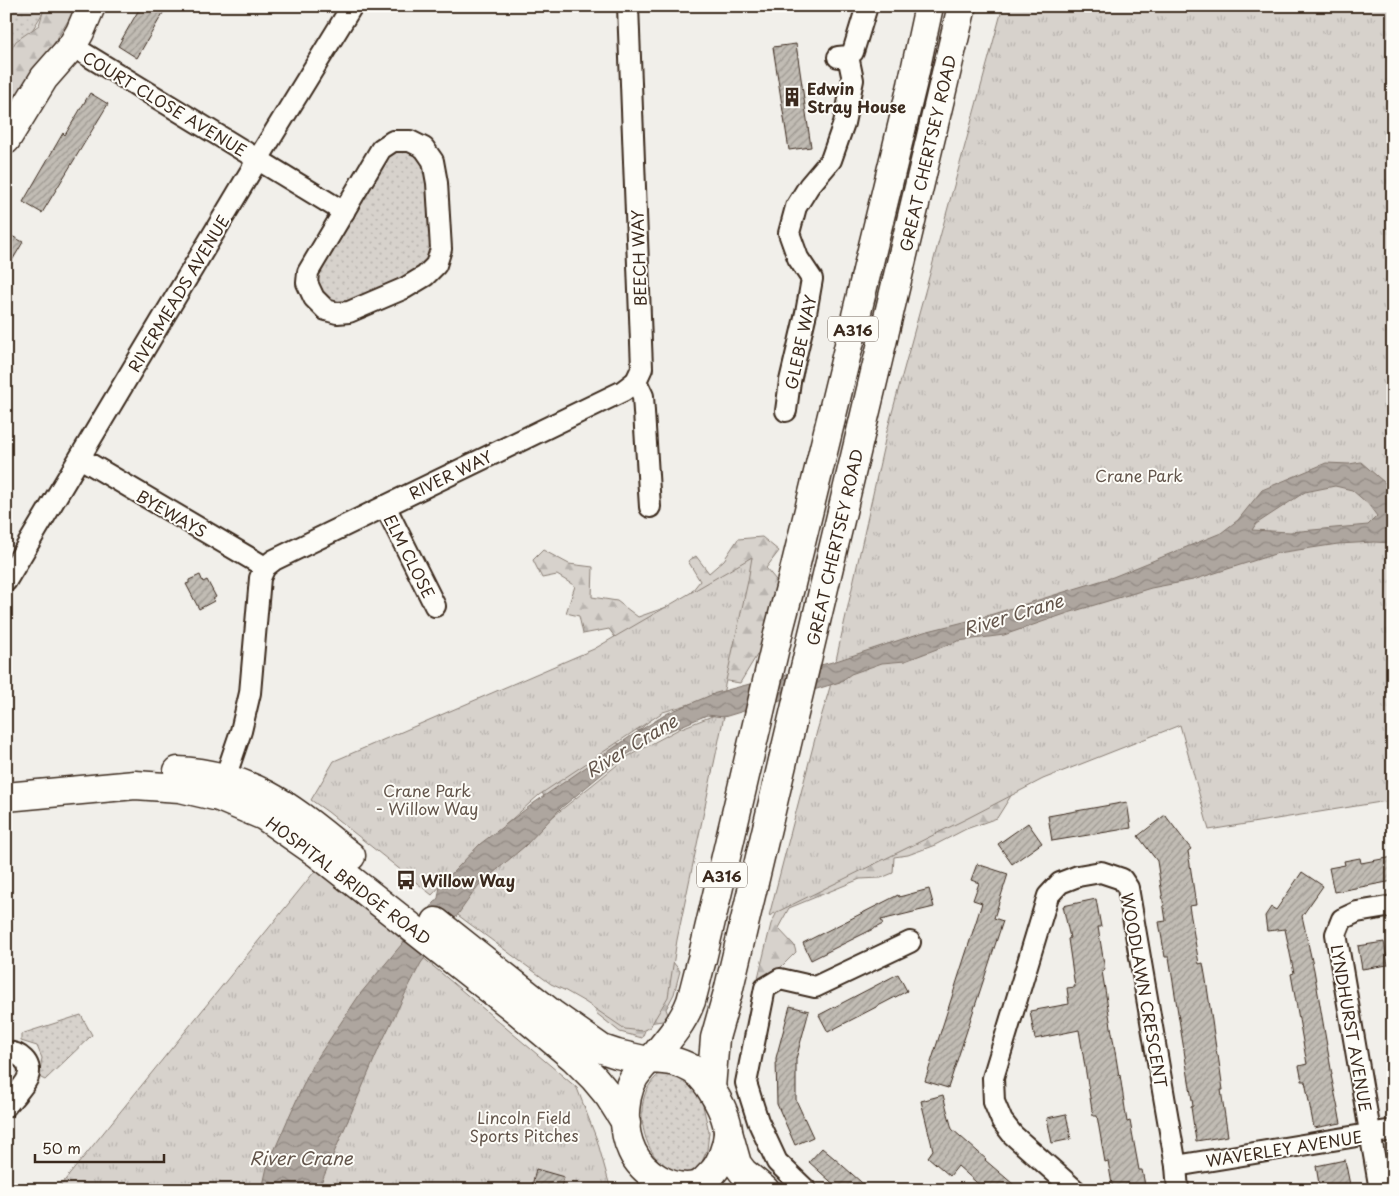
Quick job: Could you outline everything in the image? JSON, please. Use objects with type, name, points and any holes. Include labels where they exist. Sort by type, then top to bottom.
[{"type":"main road","points":[[6,140],[44,78],[72,46],[80,32],[90,6]]},
{"type":"main road","name":"GREAT CHERTSEY ROAD","points":[[650,1060],[676,1028],[690,1001],[702,959],[780,626],[912,85],[929,6]]},
{"type":"main road","name":"GREAT CHERTSEY ROAD","points":[[712,1088],[715,1038],[728,992],[792,726],[962,6]]},
{"type":"main road","name":"HOSPITAL BRIDGE ROAD","points":[[6,781],[76,772],[145,769],[184,771],[222,787],[264,816],[322,846],[461,953],[602,1048],[617,1054],[650,1060]]},
{"type":"main road","name":"HOSPITAL BRIDGE ROAD","points":[[6,797],[136,785],[180,788],[222,787]]},
{"type":"main road","name":"HOSPITAL BRIDGE ROAD","points":[[461,953],[519,1012],[585,1068],[609,1096],[626,1123]]},
{"type":"main road","name":"A316","points":[[632,1152],[642,1166],[656,1178],[682,1186],[700,1188],[714,1171],[724,1150],[728,1132],[720,1105],[712,1088],[694,1069],[673,1060],[650,1060],[636,1074],[629,1087],[626,1102],[627,1136],[632,1152],[638,1171],[640,1190]]},
{"type":"main road","points":[[728,1132],[738,1164],[743,1172],[764,1190]]},
{"type":"street","name":"RIVERMEADS AVENUE","points":[[6,581],[258,159],[352,6]]},
{"type":"street","name":"BEECH WAY","points":[[628,6],[642,368],[636,382]]},
{"type":"street","name":"GLEBE WAY","points":[[786,411],[790,381],[812,279],[798,258],[789,233],[796,207],[831,160],[844,123],[853,80],[843,56],[853,52],[867,6]]},
{"type":"street","name":"COURT CLOSE AVENUE","points":[[72,46],[344,212]]},
{"type":"street","points":[[393,141],[410,141],[424,148],[433,160],[437,182],[441,248],[436,265],[425,276],[405,288],[349,312],[338,313],[326,310],[314,298],[307,283],[308,272],[344,212],[381,149],[393,141]]},
{"type":"street","name":"RIVER WAY","points":[[265,567],[274,560],[636,382]]},
{"type":"street","points":[[636,382],[643,396],[650,507]]},
{"type":"street","name":"BYEWAYS","points":[[80,458],[265,567]]},
{"type":"street","name":"ELM CLOSE","points":[[385,506],[435,606]]},
{"type":"street","points":[[222,787],[241,731],[250,693],[260,578],[265,567]]},
{"type":"street","name":"WOODLAWN CRESCENT","points":[[1075,1190],[1013,1134],[1002,1121],[994,1102],[992,1078],[1048,896],[1060,883],[1078,876],[1102,872],[1122,879],[1128,888],[1176,1166],[1178,1190]]},
{"type":"street","name":"LYNDHURST AVENUE","points":[[1380,1190],[1336,934],[1342,919],[1357,912],[1393,906]]},
{"type":"street","points":[[806,1190],[777,1162],[758,1121],[746,1083],[765,988],[780,979],[815,986],[910,942]]},
{"type":"street","points":[[6,1052],[14,1052],[23,1057],[29,1067],[28,1078],[6,1106]]},
{"type":"street","name":"WAVERLEY AVENUE","points":[[1176,1166],[1393,1130]]},
{"type":"green space","points":[[6,6],[47,6],[6,73]]},
{"type":"green space","points":[[45,6],[77,6],[6,122],[6,58],[16,41],[39,25]]},
{"type":"green space","name":"Crane Park","points":[[1003,6],[1393,6],[1393,800],[1209,830],[1180,725],[1043,779],[769,916],[830,687],[887,431]]},
{"type":"green space","points":[[424,148],[441,249],[425,276],[326,310],[308,272],[381,149]]},
{"type":"green space","points":[[762,537],[779,551],[766,568],[781,586],[760,650],[740,683],[721,680],[664,705],[639,731],[620,722],[620,644],[609,629],[583,634],[579,616],[566,613],[575,586],[557,575],[542,578],[533,560],[543,550],[569,564],[593,567],[592,597],[617,601],[638,617],[684,601],[700,581],[688,561],[696,556],[709,573],[724,560],[738,539]]},
{"type":"green space","name":"Crane Park - Willow Way","points":[[752,557],[723,694],[663,712],[539,795],[458,867],[432,895],[311,800],[334,761],[594,649]]},
{"type":"green space","points":[[725,711],[677,940],[668,997],[650,1027],[642,1031],[625,1029],[585,1002],[551,984],[451,910],[540,827],[627,757],[679,729]]},
{"type":"green space","points":[[610,740],[622,745],[549,806],[537,783]]},
{"type":"green space","points":[[1012,794],[997,818],[966,829],[935,845],[908,855],[894,857],[893,873],[881,878],[860,879],[789,908],[778,928],[794,945],[796,952],[781,967],[771,973],[750,1040],[744,1036],[771,924],[783,900]]},
{"type":"green space","name":"Lincoln Field Sports Pitches","points":[[319,866],[401,939],[577,1088],[597,1140],[611,1190],[57,1190]]},
{"type":"green space","points":[[669,957],[680,971],[674,994],[666,1009],[670,1020],[648,1023],[642,1038],[620,1032],[596,1013],[596,1004]]},
{"type":"green space","points":[[81,1015],[92,1035],[45,1080],[39,1077],[42,1058],[37,1046],[21,1041],[21,1034]]},
{"type":"green space","points":[[673,1071],[684,1075],[701,1097],[709,1132],[707,1150],[701,1164],[690,1173],[673,1171],[663,1166],[651,1149],[643,1129],[642,1107],[644,1096],[649,1086],[660,1073]]},
{"type":"water","name":"River Crane","points":[[1361,462],[1393,490],[1393,543],[1338,544],[1278,553],[1193,580],[1151,588],[1004,635],[958,641],[905,661],[882,663],[851,674],[840,682],[724,717],[707,715],[655,737],[620,759],[561,808],[525,846],[478,886],[421,963],[380,1046],[318,1190],[262,1190],[267,1167],[312,1066],[360,994],[438,898],[440,886],[480,844],[534,803],[631,736],[668,713],[716,693],[836,661],[924,632],[980,618],[1113,577],[1221,533],[1238,520],[1262,490],[1326,463],[1349,464]],"holes":[[[1335,486],[1352,490],[1368,504],[1377,516],[1368,525],[1290,532],[1252,530],[1256,524],[1305,492]]]},
{"type":"building","points":[[141,6],[167,6],[137,58],[118,46]]},
{"type":"building","name":"Edwin Stray House","points":[[796,44],[811,147],[789,150],[773,47]]},
{"type":"building","points":[[90,93],[108,104],[42,213],[23,202],[63,133],[65,135]]},
{"type":"building","points":[[6,233],[23,242],[6,271]]},
{"type":"building","points":[[200,575],[203,582],[207,580],[216,597],[213,599],[214,601],[199,609],[186,584],[189,583],[189,580]]},
{"type":"building","points":[[1127,802],[1131,828],[1052,841],[1048,816]]},
{"type":"building","points":[[1165,815],[1191,849],[1188,851],[1196,905],[1189,906],[1199,964],[1203,963],[1206,980],[1228,1136],[1196,1141],[1191,1107],[1193,1106],[1169,957],[1165,957],[1159,922],[1166,921],[1157,861],[1138,836]]},
{"type":"building","points":[[1028,823],[1042,843],[1012,864],[998,844]]},
{"type":"building","points":[[1393,857],[1393,881],[1334,892],[1329,868],[1345,865],[1344,861],[1360,858],[1361,863]]},
{"type":"building","points":[[977,864],[1008,874],[994,918],[1003,921],[948,1088],[925,1081],[982,903],[973,900],[979,883],[971,880]]},
{"type":"building","points":[[1302,872],[1323,886],[1302,916],[1314,970],[1331,1075],[1341,1123],[1314,1128],[1305,1081],[1302,1081],[1299,1066],[1307,1064],[1291,974],[1294,973],[1285,929],[1267,931],[1265,916],[1271,907],[1276,910]]},
{"type":"building","points":[[929,889],[934,907],[881,920],[883,924],[811,960],[803,943],[898,895],[899,897]]},
{"type":"building","points":[[1096,899],[1101,927],[1098,927],[1105,970],[1102,971],[1119,1076],[1127,1122],[1130,1121],[1139,1170],[1142,1170],[1146,1190],[1113,1190],[1108,1161],[1105,1162],[1097,1116],[1093,1116],[1079,1030],[1035,1039],[1030,1011],[1069,1004],[1067,988],[1075,987],[1068,939],[1070,938],[1063,906]]},
{"type":"building","points":[[1384,942],[1388,965],[1362,969],[1358,946]]},
{"type":"building","points":[[898,974],[907,991],[828,1032],[819,1015]]},
{"type":"building","points":[[790,1006],[809,1011],[796,1059],[796,1100],[813,1137],[795,1145],[777,1104],[776,1058]]},
{"type":"building","points":[[943,1095],[952,1129],[1020,1190],[985,1190],[958,1166],[950,1176],[928,1157],[933,1150],[921,1101]]},
{"type":"building","points":[[1066,1114],[1071,1139],[1052,1143],[1047,1118]]},
{"type":"building","points":[[822,1148],[870,1190],[840,1190],[809,1162]]},
{"type":"building","points":[[1345,1160],[1351,1190],[1320,1190],[1316,1166]]},
{"type":"building","points":[[536,1169],[564,1177],[560,1190],[531,1190]]},
{"type":"place","name":"Edwin Stray House","points":[[792,97]]},
{"type":"place","name":"Willow Way","points":[[406,880]]}]
